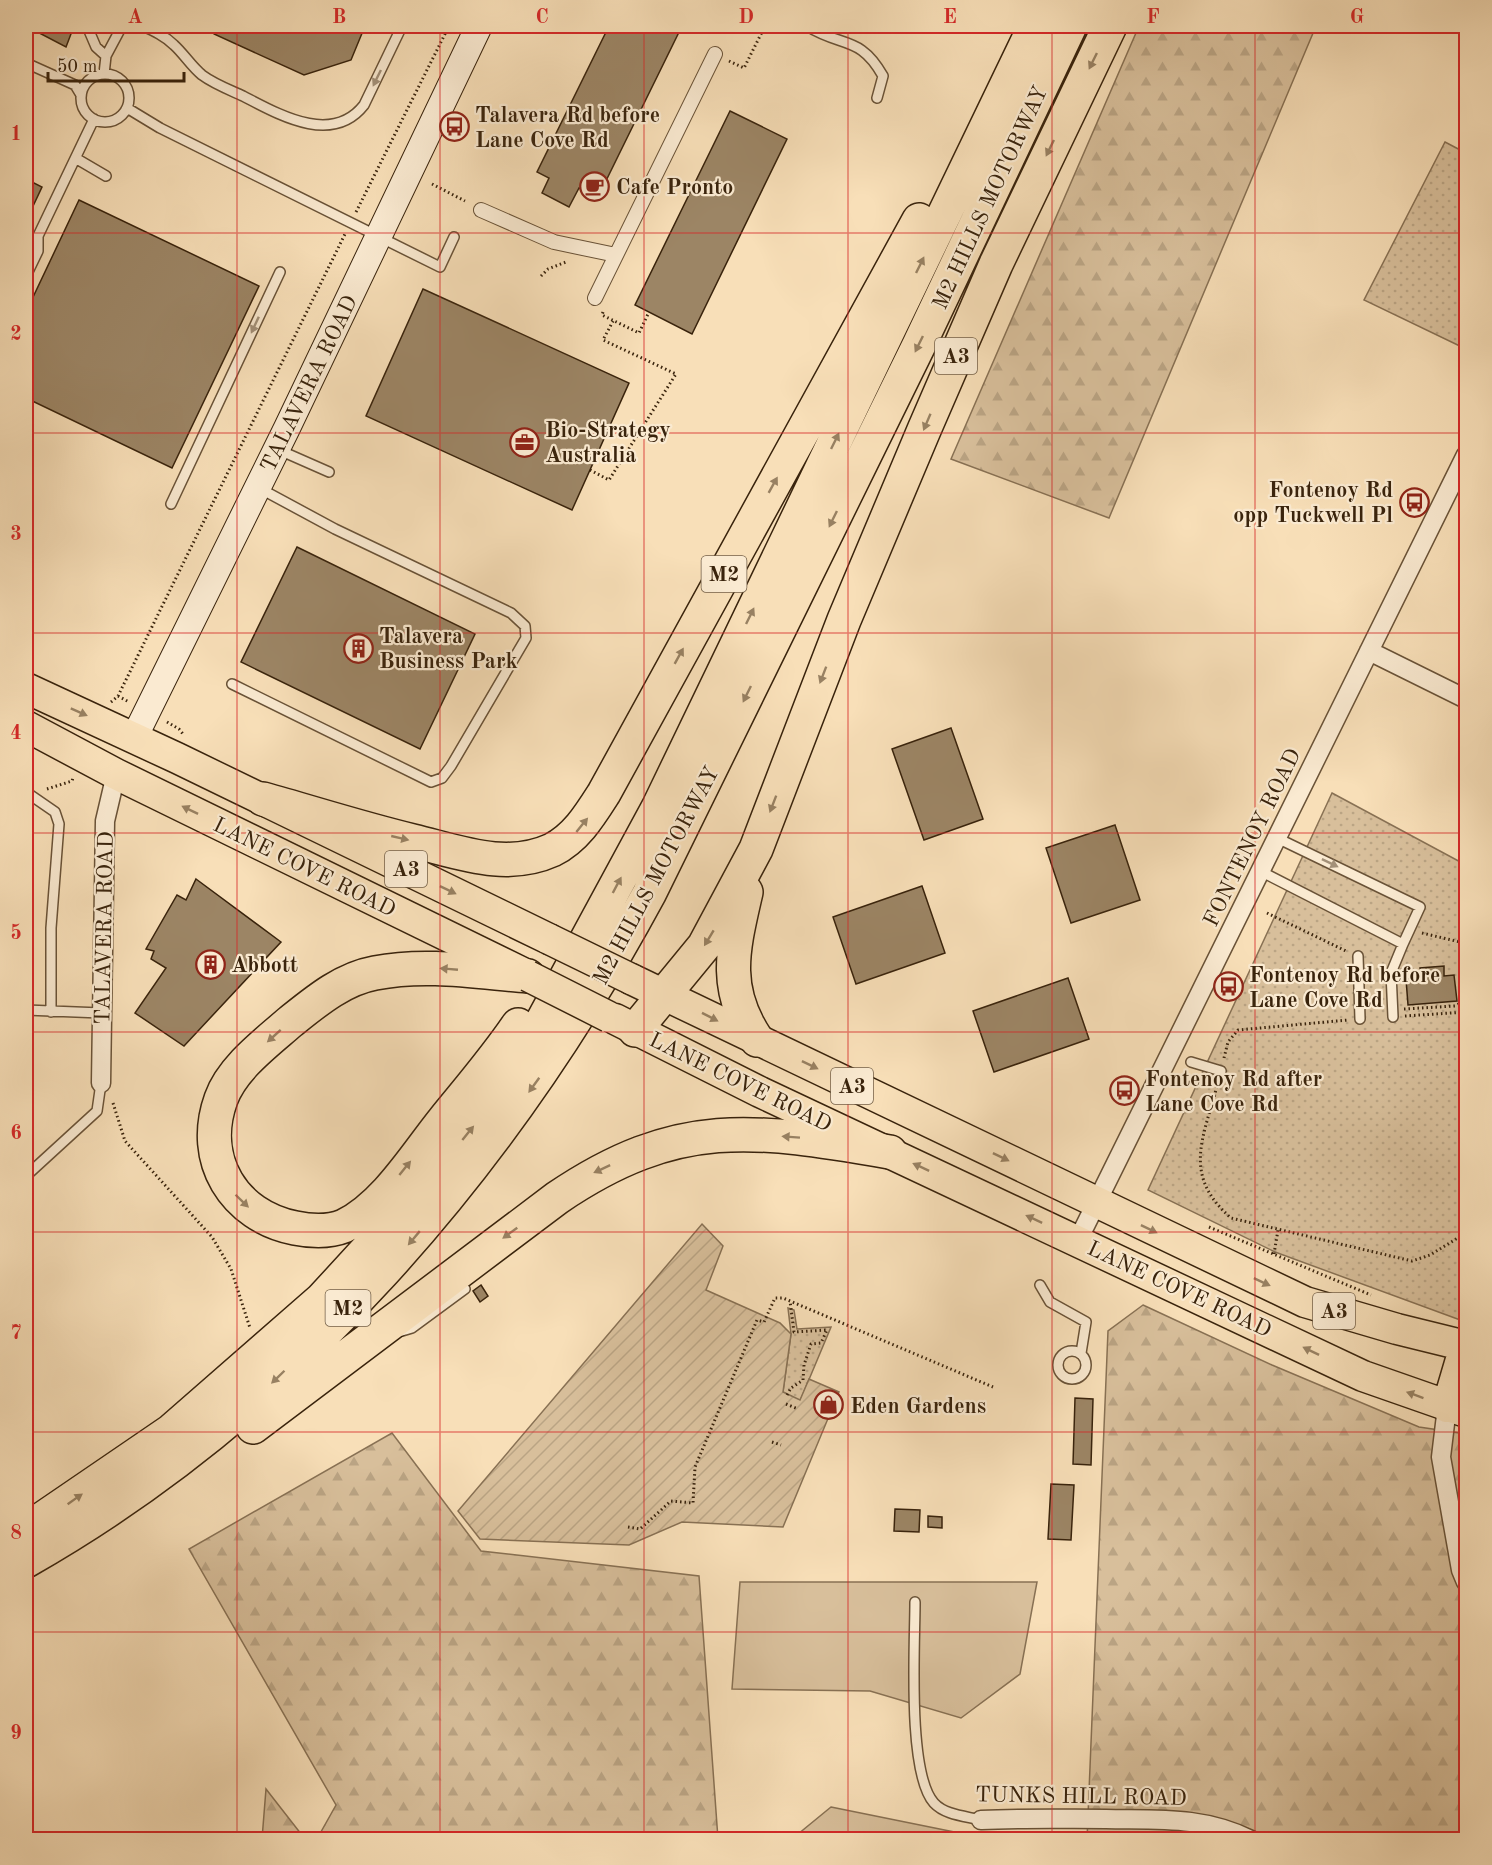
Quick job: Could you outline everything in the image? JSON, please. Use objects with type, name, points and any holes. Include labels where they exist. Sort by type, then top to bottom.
[{"type":"highway","name":"M2","points":[[263,799],[370,831],[493,859],[522,859],[542,854],[560,845],[578,831],[609,783],[1025,26]]},
{"type":"highway","name":"M2 HILLS MOTORWAY","points":[[26,1530],[171,1431],[322,1299],[471,1131],[528,1046],[659,806],[1035,26]]},
{"type":"highway","name":"M2 HILLS MOTORWAY","points":[[26,1561],[80,1531],[175,1464],[272,1383],[382,1275],[499,1133],[560,1046],[649,894],[919,345],[1070,26]]},
{"type":"highway","name":"A3","points":[[622,1023],[663,993],[683,973],[704,946],[756,849],[844,620],[924,430],[996,264],[1110,26]]},
{"type":"highway","name":"LANE COVE ROAD","points":[[26,688],[263,799],[757,1040],[1305,1302],[1466,1346]]},
{"type":"highway","name":"LANE COVE ROAD","points":[[26,726],[116,774],[890,1152],[1363,1376],[1457,1410]]},
{"type":"highway","points":[[116,774],[134,738]]},
{"type":"highway","name":"A3","points":[[756,849],[733,949],[732,974],[741,1011],[757,1040]]},
{"type":"highway","name":"M2","points":[[528,976],[413,967],[373,973],[321,997],[275,1035],[234,1075],[221,1098],[214,1127],[215,1153],[233,1192],[261,1218],[273,1224],[311,1232],[342,1227],[362,1215],[390,1187],[489,1063],[552,977],[581,952]]},
{"type":"highway","name":"M2","points":[[80,1531],[129,1521],[359,1346],[596,1172],[650,1148],[702,1135],[748,1134],[804,1138],[890,1152]]},
{"type":"highway","points":[[1457,1410],[1466,1346]]},
{"type":"main road","name":"TALAVERA ROAD","points":[[134,738],[277,449],[479,26]]},
{"type":"street","points":[[595,298],[715,54]]},
{"type":"street","points":[[481,210],[554,242],[616,255]]},
{"type":"street","name":"FONTENOY ROAD","points":[[1078,1240],[1467,455]]},
{"type":"street","points":[[1370,651],[1467,699]]},
{"type":"street","name":"TALAVERA ROAD","points":[[101,1083],[105,820],[116,774]]},
{"type":"street","points":[[1457,1410],[1441,1457],[1461,1570],[1467,1582]]},
{"type":"street","name":"TUNKS HILL ROAD","points":[[981,1820],[1020,1818],[1192,1821],[1227,1828],[1251,1839]]},
{"type":"lane","points":[[87,26],[96,47],[106,56]]},
{"type":"lane","points":[[104,74],[106,56],[122,26]]},
{"type":"lane","points":[[143,26],[165,37],[204,76],[282,116],[302,123],[323,126],[356,115],[364,105],[402,26]]},
{"type":"lane","points":[[807,26],[833,40],[862,48],[874,60],[883,76],[877,98]]},
{"type":"lane","points":[[26,63],[75,85],[81,95],[82,106],[94,119],[112,121],[127,108],[128,92],[125,85],[114,76],[104,74],[93,77],[86,84],[81,95]]},
{"type":"lane","points":[[127,108],[160,128],[440,267],[454,237]]},
{"type":"lane","points":[[26,276],[38,251],[38,236],[94,119]]},
{"type":"lane","points":[[76,159],[106,176]]},
{"type":"lane","points":[[26,244],[38,236]]},
{"type":"lane","points":[[171,504],[280,272]]},
{"type":"lane","points":[[277,449],[329,472]]},
{"type":"lane","points":[[232,684],[431,782],[442,778],[451,766],[526,638],[525,626],[511,613],[335,529],[257,487]]},
{"type":"lane","points":[[26,792],[55,812],[58,824],[51,928],[51,1012]]},
{"type":"lane","points":[[1277,838],[1420,907],[1391,973],[1393,1017]]},
{"type":"lane","points":[[1260,871],[1403,944]]},
{"type":"lane","points":[[1358,956],[1360,1019]]},
{"type":"lane","points":[[26,1010],[101,1013]]},
{"type":"lane","points":[[1191,1062],[1221,1071]]},
{"type":"lane","points":[[26,1176],[97,1111],[101,1083]]},
{"type":"lane","points":[[1040,1285],[1050,1302],[1086,1322],[1081,1353]]},
{"type":"lane","points":[[359,1346],[412,1328],[465,1289]]},
{"type":"lane","name":"TUNKS HILL ROAD","points":[[915,1602],[916,1739],[925,1785],[933,1802],[947,1812],[981,1820]]},
{"type":"path","points":[[368,186],[449,26]]},
{"type":"path","points":[[715,54],[744,68],[765,26]]},
{"type":"path","points":[[432,184],[465,201]]},
{"type":"path","points":[[109,703],[118,696],[339,246]]},
{"type":"path","points":[[541,276],[548,269],[570,260],[578,247]]},
{"type":"path","points":[[605,277],[611,297],[602,315],[639,333],[649,312]]},
{"type":"path","points":[[590,470],[609,480],[676,374],[603,340],[613,321]]},
{"type":"path","points":[[45,790],[72,781]]},
{"type":"path","points":[[1267,913],[1358,956]]},
{"type":"path","points":[[1417,942],[1421,933],[1460,942],[1467,947]]},
{"type":"path","points":[[1391,973],[1402,979],[1404,1009],[1459,1005],[1467,1000]]},
{"type":"path","points":[[1441,1006],[1441,1014]]},
{"type":"path","points":[[1245,1028],[1233,1034],[1221,1071],[1201,1152],[1200,1170],[1212,1200],[1232,1218],[1412,1261],[1430,1255],[1467,1233]]},
{"type":"path","points":[[101,1083],[113,1104],[125,1141],[212,1237],[231,1269],[249,1322],[255,1359]]},
{"type":"path","points":[[1200,1224],[1373,1295]]},
{"type":"path","points":[[1274,1254],[1278,1230]]},
{"type":"path","points":[[628,1527],[640,1529],[670,1501],[693,1503],[694,1467],[757,1320],[764,1322],[775,1298],[790,1301],[993,1387]]},
{"type":"path","points":[[787,1395],[790,1388],[803,1380],[804,1365],[811,1344],[822,1343],[827,1329],[794,1332],[790,1301]]},
{"type":"path","points":[[786,1404],[798,1408]]},
{"type":"path","points":[[772,1442],[781,1446]]},
{"type":"green space","points":[[1139,26],[1316,26],[1109,518],[951,459]]},
{"type":"green space","points":[[1445,142],[1466,153],[1466,349],[1364,300]]},
{"type":"green space","points":[[1332,793],[1466,865],[1466,1313],[1463,1321],[1275,1252],[1148,1190]]},
{"type":"green space","points":[[702,1224],[723,1246],[706,1290],[780,1323],[791,1334],[783,1392],[800,1400],[809,1379],[839,1392],[783,1527],[682,1522],[629,1545],[480,1539],[458,1511]]},
{"type":"green space","points":[[1143,1305],[1272,1365],[1419,1427],[1466,1434],[1466,1839],[1087,1840],[1108,1331]]},
{"type":"green space","points":[[788,1308],[794,1310],[797,1329],[831,1327],[800,1401],[783,1392],[791,1334]]},
{"type":"green space","points":[[392,1433],[481,1551],[699,1576],[718,1839],[317,1839],[336,1805],[189,1549]]},
{"type":"green space","points":[[740,1582],[1037,1582],[1020,1674],[961,1718],[870,1691],[732,1689]]},
{"type":"green space","points":[[266,1789],[305,1839],[262,1839]]},
{"type":"green space","points":[[831,1807],[989,1839],[792,1839]]},
{"type":"building","points":[[26,26],[74,26],[66,47]]},
{"type":"building","points":[[211,26],[365,26],[351,60],[304,75],[214,34]]},
{"type":"building","points":[[609,26],[682,26],[598,197],[579,188],[569,207],[542,193],[549,178],[537,172]]},
{"type":"building","points":[[730,111],[787,139],[692,334],[635,305]]},
{"type":"building","points":[[26,179],[42,187],[26,221]]},
{"type":"building","points":[[79,200],[259,286],[172,468],[26,398],[26,312]]},
{"type":"building","points":[[423,289],[629,383],[572,510],[366,416]]},
{"type":"building","name":"Talavera Business Park","points":[[297,547],[475,634],[420,749],[241,662]]},
{"type":"building","points":[[951,728],[983,819],[924,840],[892,749]]},
{"type":"building","points":[[1115,825],[1140,900],[1071,923],[1046,848]]},
{"type":"building","name":"Abbott","points":[[196,879],[281,942],[184,1046],[135,1013],[166,968],[151,959],[154,951],[146,949],[177,895],[186,900]]},
{"type":"building","points":[[922,886],[945,953],[856,984],[833,917]]},
{"type":"building","points":[[1444,966],[1444,976],[1454,975],[1457,1001],[1408,1005],[1406,979],[1421,978],[1420,968]]},
{"type":"building","points":[[1068,978],[1089,1039],[994,1072],[973,1011]]},
{"type":"building","points":[[481,1285],[488,1296],[480,1302],[473,1291]]},
{"type":"building","points":[[1075,1398],[1093,1399],[1091,1465],[1073,1464]]},
{"type":"building","points":[[1051,1484],[1074,1485],[1071,1540],[1048,1539]]},
{"type":"building","points":[[895,1509],[920,1510],[919,1532],[894,1531]]},
{"type":"building","points":[[928,1516],[942,1517],[942,1528],[928,1527]]},
{"type":"place","name":"Talavera Rd before Lane Cove Rd","points":[[454,127]]},
{"type":"place","name":"Cafe Pronto","points":[[595,186]]},
{"type":"place","name":"Bio-Strategy Australia","points":[[524,442]]},
{"type":"place","name":"Fontenoy Rd opp Tuckwell Pl","points":[[1414,502]]},
{"type":"place","name":"Talavera Business Park","points":[[358,648]]},
{"type":"place","name":"Abbott","points":[[210,964]]},
{"type":"place","name":"Fontenoy Rd before Lane Cove Rd","points":[[1228,987]]},
{"type":"place","name":"Fontenoy Rd after Lane Cove Rd","points":[[1124,1091]]},
{"type":"place","name":"Eden Gardens","points":[[829,1405]]}]
